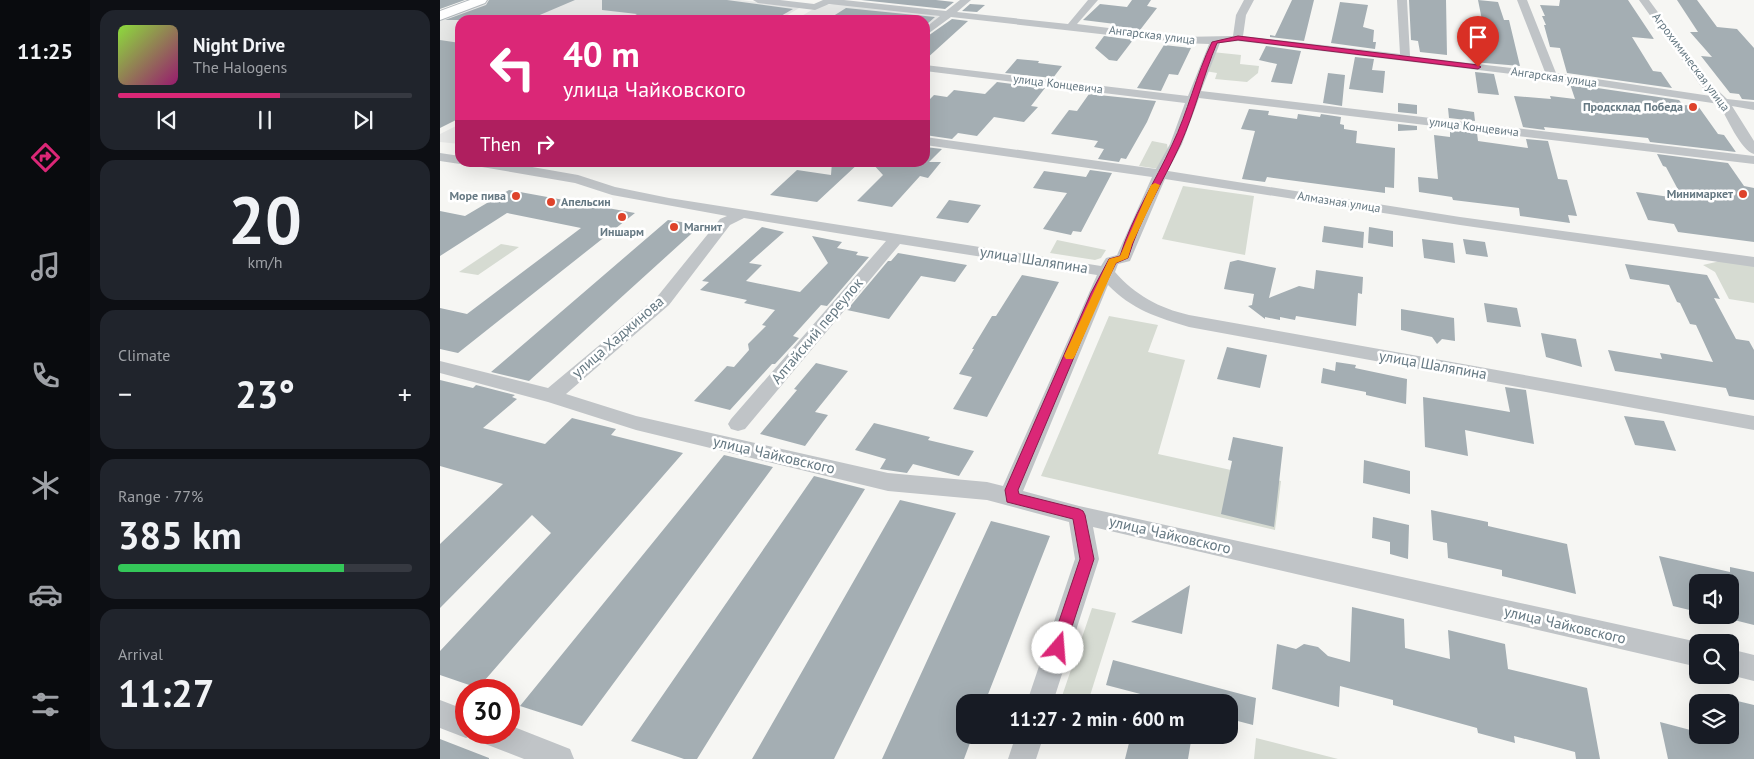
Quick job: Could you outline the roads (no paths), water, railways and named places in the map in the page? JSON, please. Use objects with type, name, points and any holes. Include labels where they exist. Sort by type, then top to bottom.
[{"type":"main road","points":[[440,12],[470,0]]},
{"type":"main road","points":[[440,16],[481,0]]},
{"type":"street","name":"Ангарская улица","points":[[758,0],[815,7],[829,1],[1215,42],[1238,38],[1552,76],[1754,106]]},
{"type":"street","points":[[930,29],[966,0]]},
{"type":"street","points":[[1070,27],[1093,0]]},
{"type":"street","points":[[1238,38],[1241,15],[1249,0]]},
{"type":"street","points":[[1402,0],[1404,58]]},
{"type":"street","points":[[1522,0],[1552,76]]},
{"type":"street","name":"Агрохимическая улица","points":[[1644,0],[1704,83],[1723,101],[1754,150]]},
{"type":"street","points":[[1012,498],[1012,490],[1106,272],[1112,261],[1124,258],[1128,244],[1176,144],[1215,42]]},
{"type":"street","name":"улица Концевича","points":[[930,69],[1754,160]]},
{"type":"street","name":"Алмазная улица","points":[[930,143],[1160,174],[1460,221],[1754,262]]},
{"type":"street","points":[[440,157],[455,159]]},
{"type":"street","name":"улица Шаляпина","points":[[506,167],[578,179],[612,191],[1106,272],[1122,292],[1162,315],[1754,423]]},
{"type":"street","name":"улица Хаджинова","points":[[551,396],[663,301],[725,222],[744,213]]},
{"type":"street","name":"Алтайский переулок","points":[[738,424],[897,238]]},
{"type":"street","name":"улица Чайковского","points":[[440,367],[551,396],[636,423],[888,482],[987,491],[1079,515],[1689,653]]},
{"type":"street","points":[[1043,694],[1087,559],[1079,515]]},
{"type":"street","points":[[1739,664],[1754,668]]},
{"type":"street","points":[[440,714],[455,720]]},
{"type":"street","points":[[520,744],[560,759]]},
{"type":"street","points":[[1022,759],[1027,744]]},
{"type":"place","name":"Продсклад Победа","points":[[1693,107]]},
{"type":"place","name":"Минимаркет","points":[[1743,194]]},
{"type":"place","name":"Море пива","points":[[516,196]]},
{"type":"place","name":"Апельсин","points":[[551,202]]},
{"type":"place","name":"Иншарм","points":[[622,217]]},
{"type":"place","name":"Магнит","points":[[674,227]]}]
